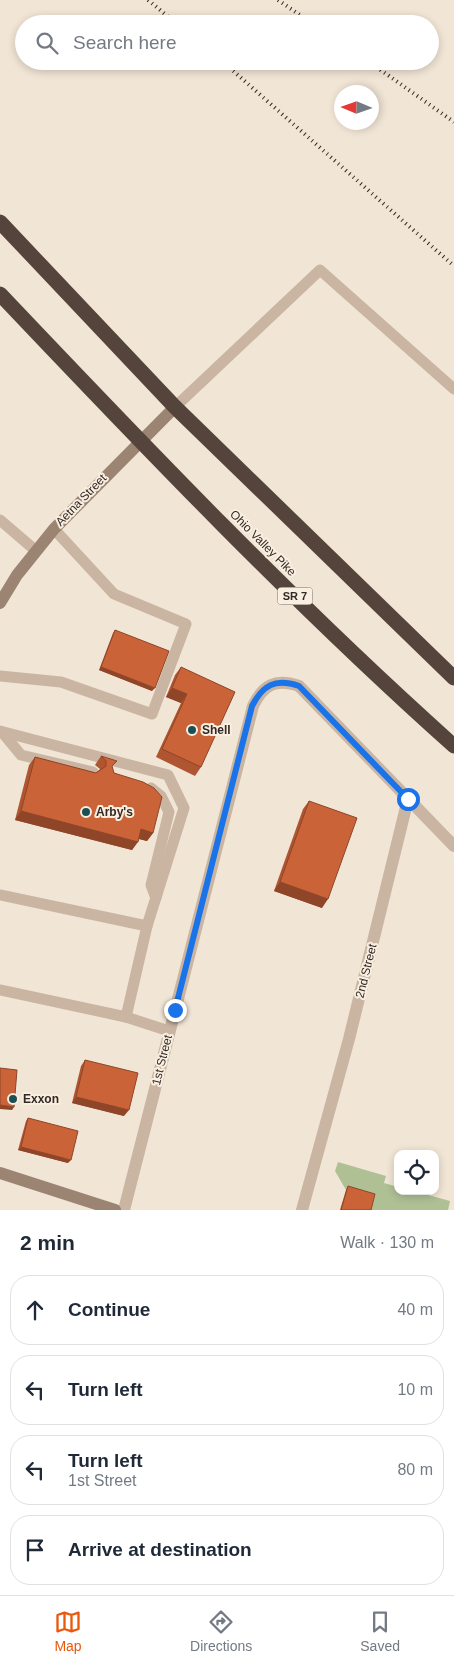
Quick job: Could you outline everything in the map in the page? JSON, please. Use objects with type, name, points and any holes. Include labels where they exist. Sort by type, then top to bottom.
[{"type":"highway","points":[[0,222],[175,407],[454,678]]},
{"type":"highway","name":"SR 7","points":[[0,294],[139,441]]},
{"type":"highway","name":"Ohio Valley Pike","points":[[139,441],[374,675],[454,746]]},
{"type":"street","name":"Aetna Street","points":[[0,604],[16,575],[54,528],[175,407]]},
{"type":"street","name":"1st Street","points":[[124,1210],[252,706],[260,692],[271,684],[285,682],[299,686],[408,799]]},
{"type":"street","points":[[408,799],[454,846]]},
{"type":"street","name":"2nd Street","points":[[302,1210],[408,799]]},
{"type":"street","points":[[0,1173],[49,1187],[115,1210]]},
{"type":"lane","points":[[175,407],[320,270],[454,389]]},
{"type":"lane","points":[[0,520],[35,550]]},
{"type":"lane","points":[[0,676],[61,682],[152,714],[186,624],[114,594],[54,528]]},
{"type":"lane","points":[[1,732],[168,775],[184,808],[147,926],[126,1017]]},
{"type":"lane","points":[[1,732],[21,755],[93,772]]},
{"type":"lane","points":[[138,782],[147,784],[161,796],[169,812],[151,885],[156,898]]},
{"type":"lane","points":[[0,895],[147,926]]},
{"type":"lane","points":[[0,990],[126,1017],[170,1031]]},
{"type":"green space","points":[[338,1162],[386,1176],[384,1183],[394,1186],[394,1195],[428,1195],[450,1201],[448,1210],[369,1210],[346,1190],[335,1171]]},
{"type":"building","points":[[115,630],[169,651],[155,688],[101,667]]},
{"type":"building","name":"Shell","points":[[181,667],[235,692],[201,767],[162,749],[187,694],[172,688]]},
{"type":"building","name":"Arby's","points":[[101,756],[117,761],[112,766],[114,773],[143,782],[154,788],[162,797],[153,833],[141,829],[138,842],[21,811],[35,757],[96,773],[106,766],[106,761]]},
{"type":"building","points":[[309,801],[357,818],[328,899],[280,882]]},
{"type":"building","points":[[85,1060],[138,1073],[129,1110],[76,1097]]},
{"type":"building","points":[[0,1068],[17,1070],[14,1107],[0,1105]]},
{"type":"building","points":[[28,1118],[78,1131],[71,1160],[21,1147]]},
{"type":"building","points":[[348,1186],[375,1194],[371,1210],[341,1210]]},
{"type":"railway","points":[[148,0],[166,15]]},
{"type":"railway","points":[[278,0],[300,15]]},
{"type":"railway","points":[[232,70],[454,266]]},
{"type":"railway","points":[[381,70],[454,122]]},
{"type":"place","name":"Shell","points":[[192,730]]},
{"type":"place","name":"Arby's","points":[[86,812]]},
{"type":"place","name":"Exxon","points":[[13,1099]]},
{"type":"route","points":[[175,1010],[252,706],[260,692],[271,684],[285,682],[299,686],[408,799]]}]
